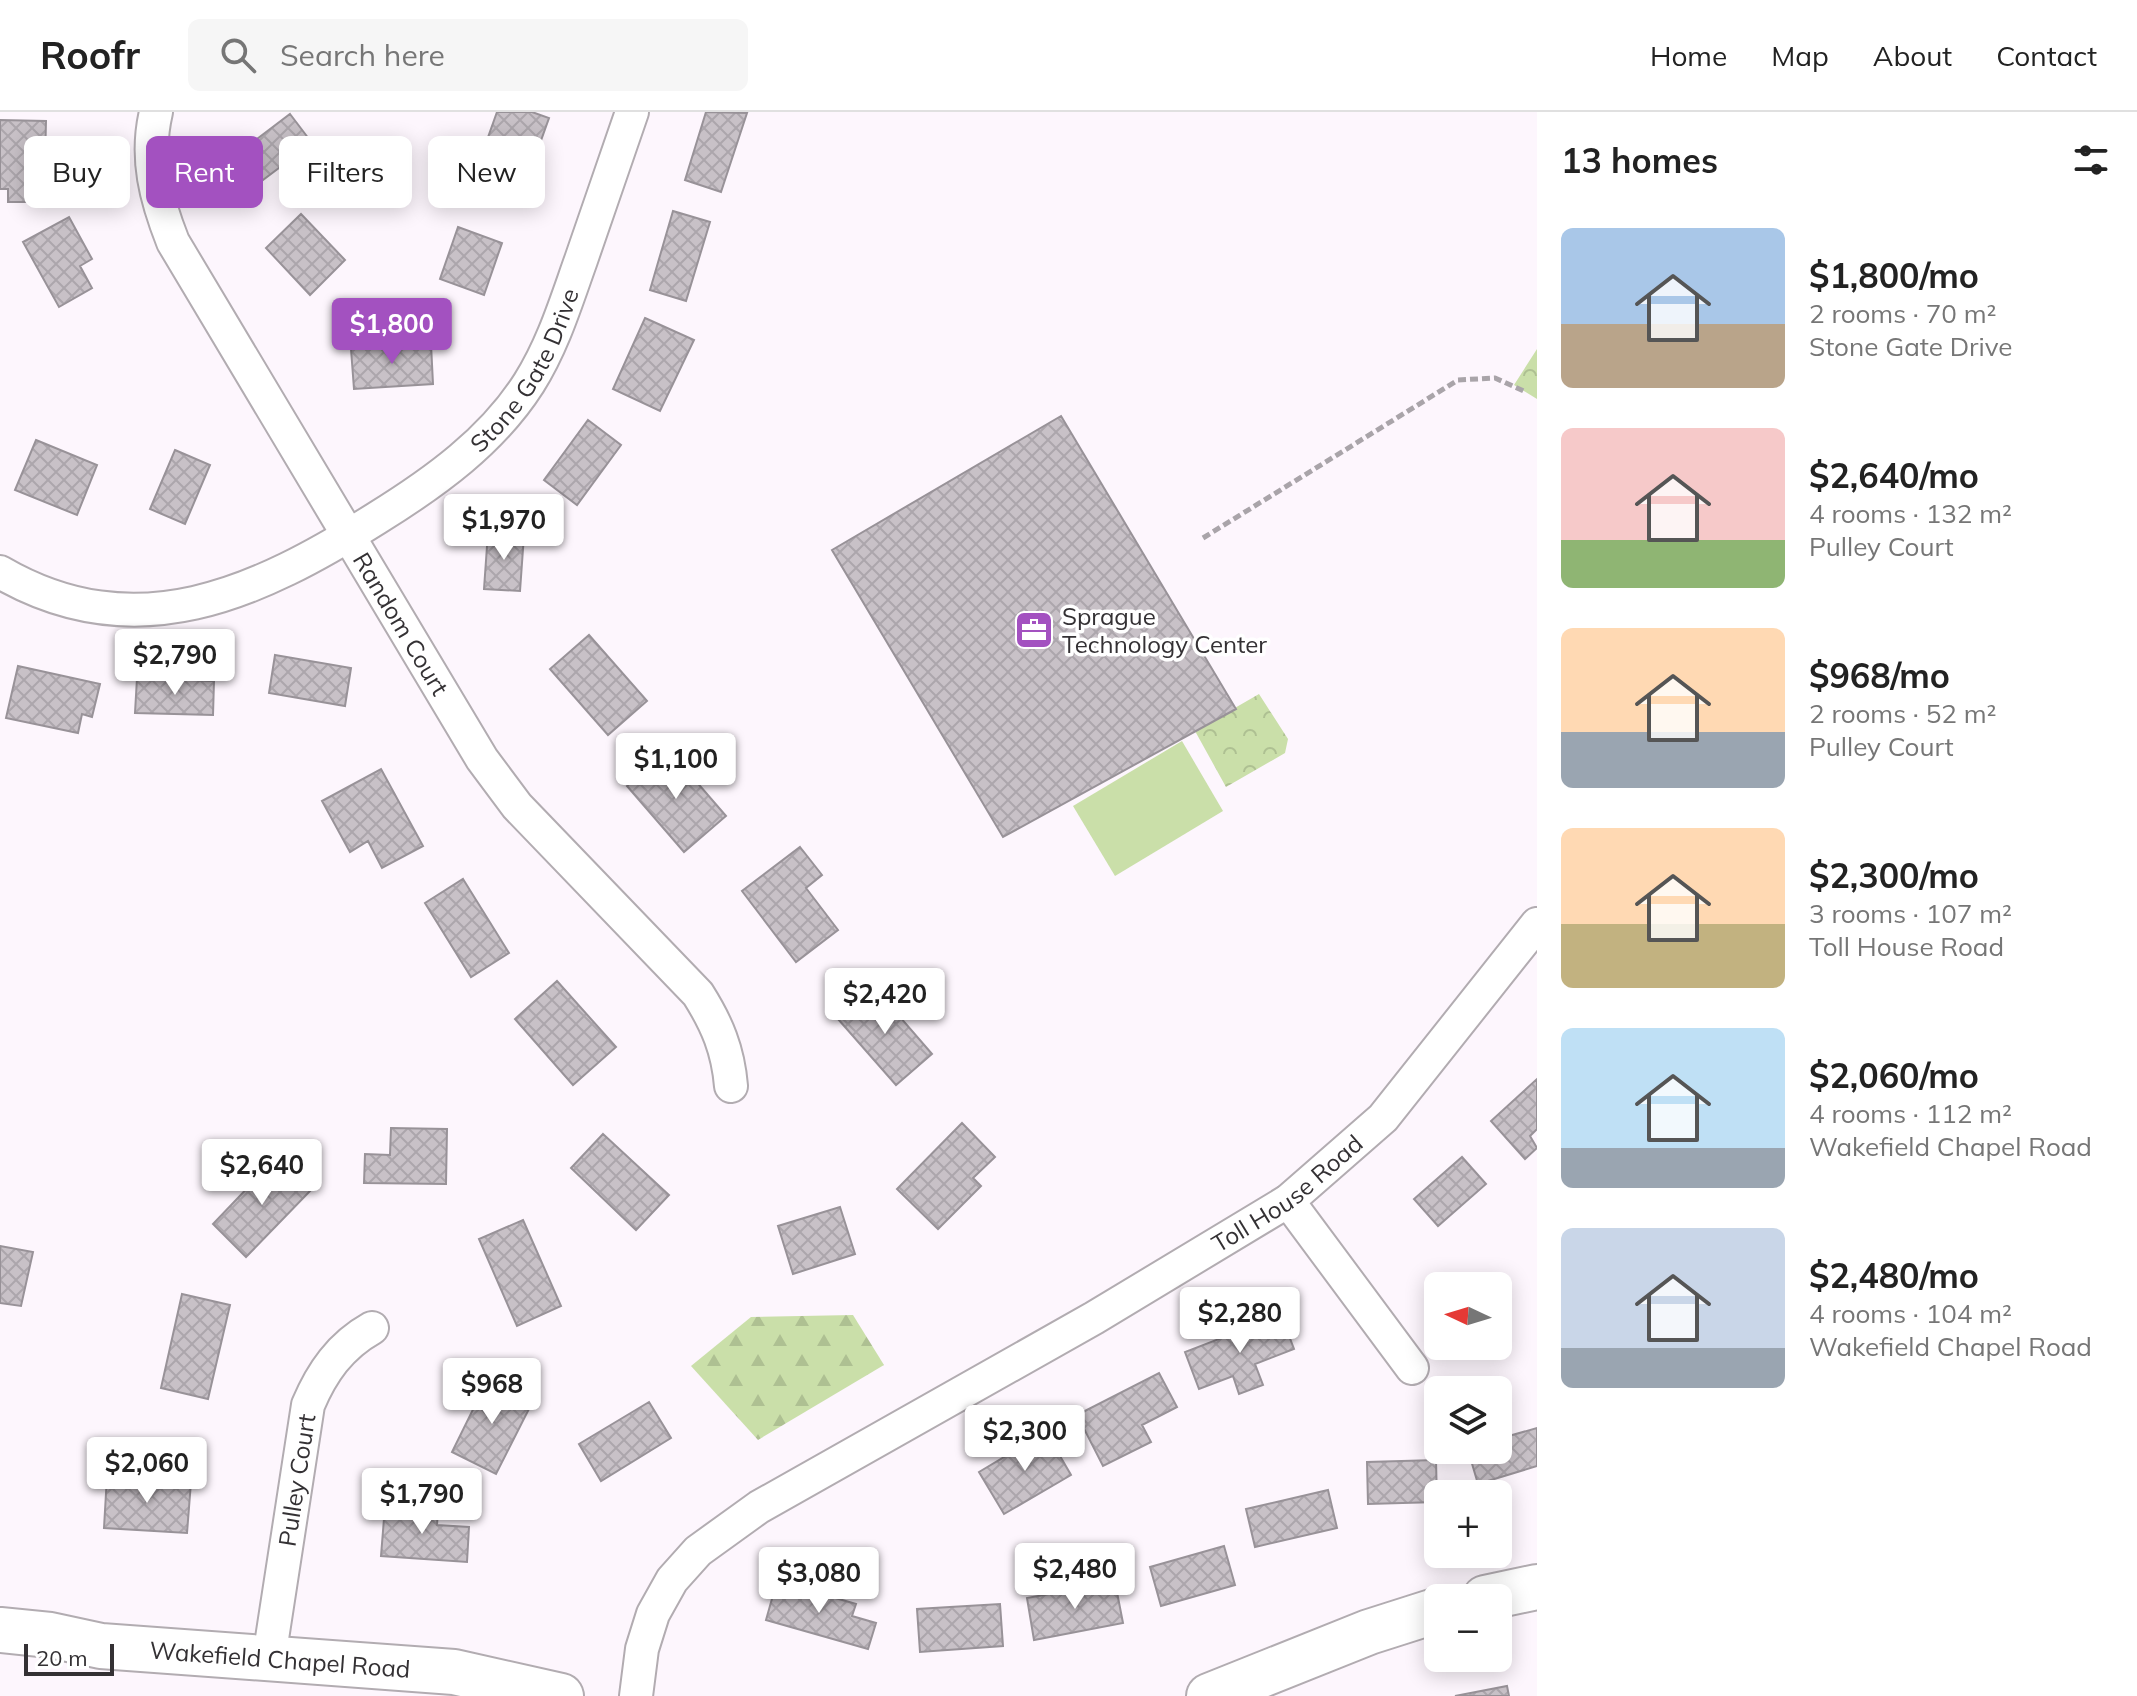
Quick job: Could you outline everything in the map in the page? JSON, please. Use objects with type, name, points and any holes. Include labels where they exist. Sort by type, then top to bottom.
[{"type":"main road","points":[[1512,1592],[1537,1587]]},
{"type":"main road","points":[[1209,1696],[1369,1632],[1424,1614]]},
{"type":"main road","name":"Wakefield Chapel Road","points":[[0,1630],[50,1635],[101,1646],[454,1672],[561,1696]]},
{"type":"street","name":"Random Court","points":[[156,112],[151,165],[158,204],[173,242],[482,759],[517,806],[698,994],[718,1027],[728,1060],[731,1086]]},
{"type":"street","name":"Stone Gate Drive","points":[[0,572],[47,594],[93,606],[141,610],[193,605],[240,592],[282,573],[349,536],[457,463],[493,428],[529,383],[556,331],[632,112]]},
{"type":"street","name":"Toll House Road","points":[[636,1696],[642,1649],[653,1614],[672,1580],[698,1551],[759,1507],[1094,1318],[1288,1201],[1383,1118],[1537,924]]},
{"type":"street","points":[[1288,1201],[1412,1368]]},
{"type":"street","name":"Pulley Court","points":[[269,1658],[308,1405],[319,1379],[338,1354],[372,1328]]},
{"type":"path","points":[[1203,538],[1458,380],[1495,378],[1526,392]]},
{"type":"green space","points":[[1537,349],[1537,399],[1514,385]]},
{"type":"green space","points":[[1259,694],[1288,739],[1285,753],[1226,787],[1195,731]]},
{"type":"green space","points":[[1182,741],[1223,811],[1115,876],[1073,806]]},
{"type":"green space","points":[[853,1315],[884,1365],[758,1440],[691,1366],[751,1317]]},
{"type":"building","points":[[497,112],[532,112],[549,118],[543,136],[488,136]]},
{"type":"building","points":[[706,112],[747,113],[721,192],[685,180]]},
{"type":"building","points":[[290,114],[307,136],[279,136],[279,168],[263,180],[261,136]]},
{"type":"building","points":[[0,120],[46,121],[46,136],[24,136],[24,202],[8,202],[8,189],[0,189]]},
{"type":"building","points":[[673,211],[710,222],[686,301],[650,290]]},
{"type":"building","points":[[301,214],[345,260],[310,295],[266,248]]},
{"type":"building","points":[[69,217],[92,259],[80,266],[92,288],[59,307],[23,242]]},
{"type":"building","points":[[458,227],[502,243],[484,295],[440,279]]},
{"type":"building","points":[[645,318],[694,340],[660,411],[613,389]]},
{"type":"building","points":[[431,344],[433,384],[354,389],[351,349]]},
{"type":"building","name":"Sprague Technology Center","points":[[1061,416],[1236,709],[1003,837],[832,550]]},
{"type":"building","points":[[588,420],[621,445],[577,505],[544,480]]},
{"type":"building","points":[[36,440],[97,465],[77,515],[15,490]]},
{"type":"building","points":[[175,450],[210,465],[185,524],[150,509]]},
{"type":"building","points":[[488,532],[524,535],[520,591],[484,589]]},
{"type":"building","points":[[589,635],[647,701],[608,735],[550,669]]},
{"type":"building","points":[[275,655],[351,668],[345,706],[269,693]]},
{"type":"building","points":[[18,666],[100,684],[92,717],[82,714],[78,733],[6,718]]},
{"type":"building","points":[[137,678],[214,681],[213,715],[135,713]]},
{"type":"building","points":[[669,750],[726,816],[684,852],[627,786]]},
{"type":"building","points":[[381,769],[423,846],[382,868],[368,841],[350,852],[322,801]]},
{"type":"building","points":[[800,847],[822,875],[806,888],[838,930],[796,962],[742,891]]},
{"type":"building","points":[[463,879],[509,953],[471,977],[425,903]]},
{"type":"building","points":[[557,981],[616,1047],[573,1085],[515,1019]]},
{"type":"building","points":[[874,987],[932,1054],[896,1085],[838,1019]]},
{"type":"building","points":[[1537,1079],[1537,1129],[1530,1136],[1537,1148],[1525,1159],[1491,1121]]},
{"type":"building","points":[[962,1123],[995,1157],[973,1178],[981,1186],[938,1229],[897,1189]]},
{"type":"building","points":[[391,1128],[447,1129],[446,1184],[364,1183],[365,1154],[390,1155]]},
{"type":"building","points":[[603,1134],[669,1195],[636,1230],[571,1168]]},
{"type":"building","points":[[277,1157],[311,1190],[246,1257],[213,1224]]},
{"type":"building","points":[[1462,1157],[1486,1184],[1438,1226],[1414,1199]]},
{"type":"building","points":[[840,1207],[855,1254],[793,1274],[778,1226]]},
{"type":"building","points":[[523,1220],[561,1306],[517,1326],[479,1239]]},
{"type":"building","points":[[0,1246],[33,1252],[21,1306],[0,1303]]},
{"type":"building","points":[[182,1294],[230,1305],[208,1399],[161,1388]]},
{"type":"building","points":[[1281,1315],[1294,1349],[1255,1364],[1263,1385],[1239,1394],[1233,1376],[1199,1389],[1185,1352]]},
{"type":"building","points":[[1159,1373],[1177,1407],[1142,1425],[1151,1442],[1103,1466],[1077,1415]]},
{"type":"building","points":[[488,1379],[533,1401],[496,1474],[452,1452]]},
{"type":"building","points":[[649,1402],[671,1438],[601,1481],[579,1444]]},
{"type":"building","points":[[1537,1428],[1537,1466],[1491,1480],[1477,1480],[1472,1464],[1512,1464],[1512,1435]]},
{"type":"building","points":[[1046,1432],[1071,1475],[1004,1514],[979,1472]]},
{"type":"building","points":[[1424,1460],[1424,1464],[1436,1464],[1436,1480],[1424,1480],[1424,1502],[1368,1504],[1367,1462]]},
{"type":"building","points":[[107,1476],[191,1482],[187,1533],[104,1528]]},
{"type":"building","points":[[1328,1490],[1337,1528],[1255,1547],[1246,1509]]},
{"type":"building","points":[[385,1506],[438,1510],[437,1525],[469,1527],[467,1562],[381,1556]]},
{"type":"building","points":[[1224,1546],[1235,1585],[1161,1606],[1150,1567]]},
{"type":"building","points":[[777,1581],[856,1604],[852,1616],[876,1623],[868,1649],[766,1620]]},
{"type":"building","points":[[1115,1582],[1123,1623],[1034,1640],[1027,1598]]},
{"type":"building","points":[[1000,1604],[1003,1646],[920,1652],[917,1609]]},
{"type":"building","points":[[1507,1686],[1509,1696],[1455,1696]]},
{"type":"place","name":"Sprague Technology Center","points":[[1034,630]]}]
